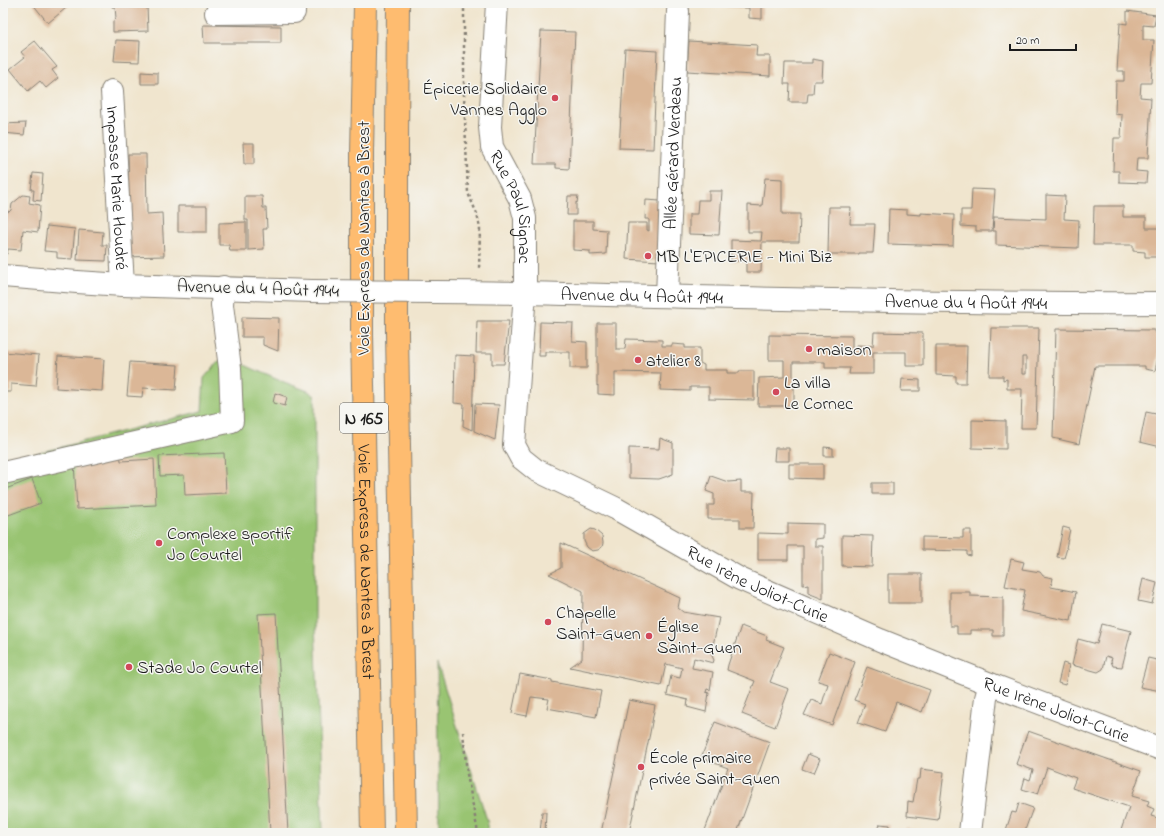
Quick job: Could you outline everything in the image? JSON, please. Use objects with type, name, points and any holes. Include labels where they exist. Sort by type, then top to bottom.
[{"type":"highway","name":"Voie Express de Nantes à Brest","points":[[365,3],[362,161],[362,319],[372,833]]},
{"type":"highway","name":"Voie Express de Nantes à Brest","points":[[398,3],[396,144],[397,334],[406,833]]},
{"type":"street","points":[[216,13],[294,12],[294,3]]},
{"type":"street","name":"Rue Paul Signac","points":[[497,3],[490,127],[492,147],[520,199],[525,218],[525,292]]},
{"type":"street","name":"Allée Gérard Verdeau","points":[[667,296],[678,11]]},
{"type":"street","name":"Impasse Marie Houdré","points":[[112,91],[123,285]]},
{"type":"street","name":"Avenue du 4 Août 1944","points":[[3,276],[123,285],[312,290],[525,292],[1051,304],[1161,303]]},
{"type":"street","points":[[3,473],[232,421],[230,368],[222,309],[223,287]]},
{"type":"street","name":"Rue Irène Joliot-Curie","points":[[525,292],[514,445],[521,458],[536,470],[615,508],[740,579],[880,640],[990,684],[1161,749]]},
{"type":"street","points":[[970,833],[986,698],[990,684]]},
{"type":"path","points":[[463,732],[467,774],[478,833]]},
{"type":"green space","name":"Complexe sportif Jo Courtel","points":[[219,361],[240,363],[308,391],[315,396],[315,623],[323,833],[3,833],[3,462],[202,411],[204,378]]},
{"type":"green space","points":[[437,663],[487,820],[489,833],[439,833]]},
{"type":"building","points":[[32,3],[72,3],[48,23]]},
{"type":"building","points":[[112,3],[156,3],[156,6],[147,6],[148,31],[113,32],[113,21],[116,18],[115,7],[112,7]]},
{"type":"building","points":[[726,3],[762,3],[762,19],[749,18],[749,8],[726,7]]},
{"type":"building","points":[[1127,11],[1156,15],[1154,26],[1143,25],[1143,40],[1154,40],[1151,83],[1141,83],[1140,97],[1151,98],[1148,158],[1137,158],[1136,171],[1147,172],[1146,183],[1119,182],[1119,171],[1113,171],[1114,138],[1121,138],[1122,115],[1115,114],[1116,81],[1124,81],[1124,71],[1117,71],[1120,23],[1127,24]]},
{"type":"building","points":[[203,25],[281,26],[281,43],[204,43]]},
{"type":"building","name":"Épicerie Solidaire Vannes Agglo","points":[[541,31],[575,32],[569,169],[556,168],[556,164],[534,164]]},
{"type":"building","points":[[116,40],[140,41],[139,62],[114,61]]},
{"type":"building","points":[[35,41],[57,67],[52,70],[58,78],[46,88],[40,81],[28,91],[10,69],[25,57],[21,52]]},
{"type":"building","points":[[689,41],[757,45],[756,56],[770,56],[770,76],[687,71]]},
{"type":"building","points":[[625,49],[657,51],[653,149],[619,148]]},
{"type":"building","points":[[812,59],[823,61],[822,81],[814,81],[813,94],[808,94],[807,102],[789,102],[790,84],[784,84],[785,63],[812,63]]},
{"type":"building","points":[[141,72],[158,73],[158,84],[141,84]]},
{"type":"building","points":[[26,123],[24,135],[3,133],[3,124]]},
{"type":"building","points":[[243,143],[254,143],[254,164],[244,164]]},
{"type":"building","points":[[128,154],[146,154],[147,214],[162,213],[164,256],[126,257],[130,234]]},
{"type":"building","points":[[33,173],[43,174],[41,201],[33,200],[34,190],[31,190]]},
{"type":"building","points":[[765,178],[782,179],[782,214],[800,214],[799,242],[762,242],[761,272],[746,272],[746,261],[731,261],[731,240],[761,241],[762,232],[748,232],[748,205],[762,206]]},
{"type":"building","points":[[972,189],[995,190],[992,231],[976,231],[976,227],[961,226],[961,210],[971,210]]},
{"type":"building","points":[[709,191],[722,191],[719,235],[689,234],[689,214],[697,214],[698,200],[709,200]]},
{"type":"building","points":[[23,195],[30,196],[29,203],[40,205],[38,232],[23,230],[21,250],[8,249],[7,254],[3,254],[3,209],[9,212],[12,204]]},
{"type":"building","points":[[1046,195],[1065,196],[1064,219],[1079,220],[1078,248],[996,245],[996,231],[993,231],[994,217],[1046,219]]},
{"type":"building","points":[[245,196],[262,196],[263,208],[266,208],[267,229],[263,229],[264,249],[248,250],[248,220],[245,220]]},
{"type":"building","points":[[568,196],[578,196],[577,203],[576,202],[576,215],[567,215]]},
{"type":"building","points":[[646,200],[660,201],[659,261],[626,259],[628,223],[647,223],[647,230],[649,231],[649,219],[645,219]]},
{"type":"building","points":[[178,206],[207,206],[207,232],[178,232]]},
{"type":"building","points":[[1094,206],[1123,206],[1123,217],[1146,217],[1146,228],[1161,228],[1161,257],[1145,257],[1145,252],[1133,251],[1133,245],[1093,245]]},
{"type":"building","points":[[829,207],[851,207],[850,224],[875,224],[873,253],[828,254]]},
{"type":"building","points":[[889,209],[907,210],[907,214],[921,215],[921,213],[954,215],[953,246],[888,244]]},
{"type":"building","points":[[573,221],[593,221],[593,229],[607,230],[606,254],[590,255],[590,251],[573,250]]},
{"type":"building","points":[[246,222],[246,251],[230,251],[229,245],[219,245],[219,223]]},
{"type":"building","points":[[47,226],[75,229],[72,259],[57,258],[57,252],[44,251]]},
{"type":"building","points":[[79,230],[103,232],[102,245],[107,245],[106,261],[77,260]]},
{"type":"building","points":[[242,317],[279,318],[278,351],[263,345],[263,337],[242,337]]},
{"type":"building","points":[[477,321],[509,321],[504,364],[492,364],[492,353],[476,353]]},
{"type":"building","points":[[540,322],[573,323],[572,341],[587,342],[587,368],[570,368],[570,352],[545,352],[545,356],[539,356]]},
{"type":"building","points":[[597,323],[616,323],[616,349],[625,349],[626,339],[662,340],[662,346],[672,346],[672,344],[685,345],[685,348],[700,348],[700,363],[704,365],[704,370],[727,370],[727,373],[754,371],[754,400],[709,399],[709,387],[690,387],[690,391],[660,390],[661,373],[615,372],[615,395],[598,394]]},
{"type":"building","points":[[991,328],[1039,328],[1036,428],[1021,428],[1022,389],[1007,389],[1007,379],[1003,380],[1003,376],[989,376]],"holes":[[[1022,357],[1026,357],[1026,374],[1022,374]]]},
{"type":"building","points":[[1056,329],[1154,330],[1154,332],[1161,334],[1161,344],[1155,371],[1145,369],[1145,366],[1095,366],[1079,444],[1053,438]]},
{"type":"building","points":[[874,332],[923,333],[923,366],[906,366],[906,352],[873,352],[873,374],[849,374],[850,368],[825,368],[825,362],[793,362],[794,406],[758,406],[759,378],[784,377],[784,360],[769,360],[769,335],[852,336],[852,348],[857,348],[857,345],[873,346]]},
{"type":"building","points":[[936,346],[967,346],[966,383],[956,383],[956,376],[936,375]]},
{"type":"building","points":[[3,352],[39,355],[36,386],[11,384],[11,392],[3,392]]},
{"type":"building","points":[[455,355],[474,356],[472,430],[463,426],[464,404],[454,403]]},
{"type":"building","points":[[58,356],[104,359],[102,391],[56,388]]},
{"type":"building","points":[[130,362],[178,365],[176,390],[143,388],[142,397],[127,396]]},
{"type":"building","points":[[902,379],[920,380],[920,391],[901,391]]},
{"type":"building","points":[[275,393],[287,397],[285,406],[273,403]]},
{"type":"building","points":[[475,404],[499,405],[495,440],[474,431]]},
{"type":"building","points":[[1146,412],[1161,415],[1161,447],[1140,442]]},
{"type":"building","points":[[972,420],[1006,421],[1006,449],[972,448]]},
{"type":"building","points":[[660,438],[673,443],[673,474],[659,479],[629,478],[629,448],[659,449]]},
{"type":"building","points":[[824,447],[833,448],[833,456],[824,456]]},
{"type":"building","points":[[775,448],[789,448],[789,461],[774,461]]},
{"type":"building","points":[[120,452],[121,461],[154,459],[156,505],[77,509],[74,463]]},
{"type":"building","points":[[224,453],[226,493],[185,495],[184,475],[160,476],[159,456]]},
{"type":"building","points":[[789,464],[823,464],[823,479],[789,478]]},
{"type":"building","points":[[711,476],[728,482],[741,481],[741,492],[754,492],[753,528],[740,528],[740,519],[708,519],[708,505],[714,505],[714,494],[706,491]]},
{"type":"building","points":[[32,479],[41,503],[3,517],[3,490]]},
{"type":"building","points":[[872,483],[893,483],[893,494],[872,494]]},
{"type":"building","points":[[788,523],[823,524],[823,538],[815,539],[815,546],[823,546],[823,599],[808,593],[808,584],[803,585],[803,546],[788,546],[788,560],[758,560],[758,533],[788,534]]},
{"type":"building","points":[[1063,527],[1070,529],[1064,558],[1057,557]]},
{"type":"building","points":[[591,529],[595,530],[602,536],[602,547],[598,550],[592,551],[587,547],[584,541],[584,534]]},
{"type":"building","points":[[963,530],[971,530],[971,556],[967,555],[967,551],[922,550],[922,537],[963,538]]},
{"type":"building","points":[[842,535],[873,536],[872,567],[842,566]]},
{"type":"building","name":"Église Saint-Guen","points":[[561,543],[680,598],[678,608],[683,612],[719,618],[711,654],[714,660],[713,663],[694,658],[692,668],[713,672],[710,690],[707,689],[706,692],[709,693],[706,712],[687,707],[688,700],[667,695],[671,676],[680,678],[682,668],[666,664],[661,686],[570,667],[582,659],[583,591],[549,574],[561,568]]},
{"type":"building","points":[[1011,559],[1024,562],[1022,569],[1040,572],[1043,576],[1053,578],[1051,587],[1076,592],[1071,621],[1021,611],[1025,590],[1005,586]]},
{"type":"building","points":[[888,574],[922,574],[922,603],[888,603]]},
{"type":"building","points":[[1143,579],[1157,583],[1152,604],[1138,601]]},
{"type":"building","points":[[950,592],[970,592],[970,596],[1003,597],[1003,636],[993,636],[993,630],[970,630],[970,634],[957,634],[957,626],[950,626]]},
{"type":"building","points":[[276,613],[288,833],[270,833],[258,614]]},
{"type":"building","points":[[1102,624],[1131,631],[1122,667],[1113,666],[1111,661],[1112,658],[1106,656],[1103,669],[1098,672],[1072,665],[1078,639],[1097,644]]},
{"type":"building","points":[[741,626],[767,636],[766,640],[784,647],[770,682],[789,689],[775,727],[742,714],[755,681],[727,670]]},
{"type":"building","points":[[829,652],[855,662],[832,725],[804,715],[811,700],[822,704],[828,684],[818,681]]},
{"type":"building","points":[[1148,658],[1161,661],[1161,691],[1140,687]]},
{"type":"building","points":[[1063,663],[1069,665],[1065,685],[1058,683]]},
{"type":"building","points":[[867,667],[930,690],[922,712],[896,702],[885,732],[858,723],[865,704],[854,700]]},
{"type":"building","points":[[520,674],[552,680],[552,682],[601,691],[596,717],[547,708],[549,699],[531,697],[527,716],[512,713]]},
{"type":"building","points":[[629,700],[655,705],[629,833],[601,833]]},
{"type":"building","points":[[715,722],[770,742],[738,830],[745,833],[704,833],[728,768],[701,758]]},
{"type":"building","points":[[1028,731],[1141,771],[1132,796],[1149,801],[1147,806],[1154,809],[1151,816],[1161,819],[1161,833],[1120,833],[1129,807],[1072,788],[1076,778],[1047,767],[1038,794],[1022,789],[1025,778],[1030,780],[1033,770],[1016,764]]},
{"type":"building","points":[[808,754],[820,759],[814,773],[802,769]]},
{"type":"building","points":[[921,769],[944,772],[938,820],[907,816],[908,801],[913,802],[917,779],[920,779]]},
{"type":"building","points":[[1019,803],[1033,808],[1024,833],[1005,833],[1012,812],[1016,813]]},
{"type":"building","points":[[542,812],[546,812],[545,833],[540,833]]},
{"type":"building","points":[[880,824],[890,825],[889,833],[878,831]]},
{"type":"building","points":[[906,828],[927,832],[927,833],[905,833]]},
{"type":"place","name":"Épicerie Solidaire Vannes Agglo","points":[[555,98]]},
{"type":"place","name":"MB L'EPICERIE - Mini Biz","points":[[648,256]]},
{"type":"place","name":"maison","points":[[809,349]]},
{"type":"place","name":"atelier 8","points":[[638,360]]},
{"type":"place","name":"La villa Le Cornec","points":[[776,392]]},
{"type":"place","name":"Complexe sportif Jo Courtel","points":[[159,543]]},
{"type":"place","name":"Chapelle Saint-Guen","points":[[548,622]]},
{"type":"place","name":"Église Saint-Guen","points":[[649,636]]},
{"type":"place","name":"Stade Jo Courtel","points":[[129,667]]},
{"type":"place","name":"École primaire privée Saint-Guen","points":[[641,767]]}]
